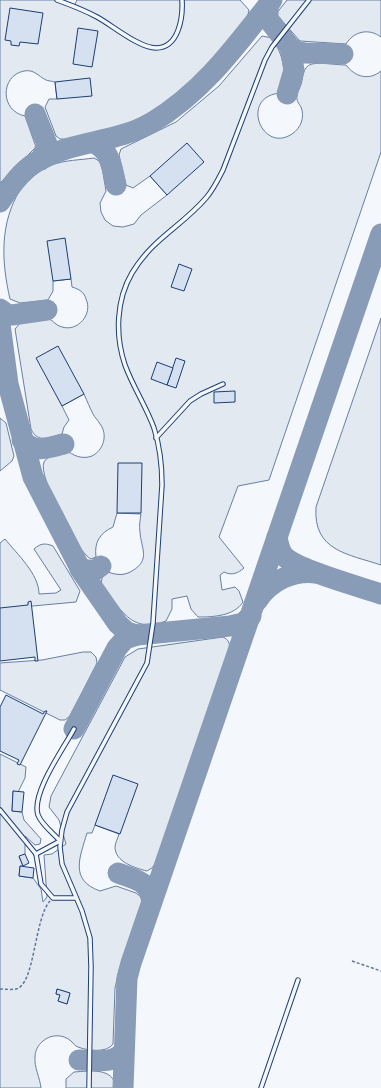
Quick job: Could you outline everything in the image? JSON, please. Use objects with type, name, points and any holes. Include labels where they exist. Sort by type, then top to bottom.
[{"type":"lane","points":[[57,0],[74,6],[138,42],[155,48],[169,44],[179,29],[182,20],[182,0]]},
{"type":"lane","points":[[74,6],[77,0]]},
{"type":"lane","points":[[90,1088],[90,938],[82,911],[62,864],[60,841],[67,812],[147,663],[153,623],[162,485],[162,465],[156,438],[125,364],[121,348],[119,316],[125,289],[141,258],[154,243],[196,208],[216,184],[223,170],[265,60],[276,42],[309,0]]},
{"type":"lane","points":[[156,438],[190,401],[223,384]]},
{"type":"lane","points":[[60,841],[38,814],[38,798],[74,730]]},
{"type":"lane","points":[[0,810],[36,854],[41,884],[53,898],[76,898]]},
{"type":"lane","points":[[36,854],[60,841]]},
{"type":"lane","points":[[261,1088],[298,980]]},
{"type":"path","points":[[0,989],[16,989],[24,984],[34,953],[44,908],[53,898]]},
{"type":"path","points":[[352,961],[381,971]]},
{"type":"shaded area","points":[[0,0],[57,0],[74,6],[77,0],[240,0],[249,10],[241,26],[194,80],[176,95],[146,115],[93,136],[76,139],[60,139],[56,136],[45,107],[49,99],[57,99],[55,82],[46,80],[31,71],[24,71],[16,74],[7,86],[7,101],[11,108],[17,113],[25,116],[36,147],[0,183]]},
{"type":"shaded area","points":[[287,0],[381,0],[381,37],[372,32],[362,32],[353,36],[346,44],[300,41],[276,14]]},
{"type":"shaded area","points":[[262,36],[272,38],[282,58],[284,71],[280,93],[268,97],[260,104],[258,113],[259,122],[264,131],[272,137],[281,138],[292,134],[298,129],[303,115],[297,100],[297,95],[304,70],[308,66],[320,63],[346,65],[358,75],[367,77],[381,71],[381,152],[269,480],[238,486],[219,537],[244,568],[235,573],[230,574],[224,572],[220,575],[222,590],[235,587],[239,591],[243,602],[239,607],[223,615],[198,617],[191,609],[187,596],[172,599],[172,609],[166,621],[154,624],[144,624],[135,622],[128,617],[101,584],[102,578],[108,572],[126,574],[138,567],[141,563],[144,553],[140,530],[141,514],[117,513],[113,527],[101,535],[97,542],[96,557],[91,559],[77,544],[60,514],[52,497],[43,470],[44,462],[48,458],[55,455],[69,452],[80,457],[89,457],[96,453],[102,446],[104,442],[104,432],[93,414],[84,394],[62,406],[69,420],[64,427],[62,434],[48,438],[40,438],[34,434],[31,429],[15,329],[21,322],[42,318],[50,320],[62,327],[73,327],[86,316],[88,305],[86,299],[81,291],[72,287],[71,279],[53,281],[53,291],[48,300],[20,303],[10,299],[4,256],[6,229],[13,203],[20,190],[34,176],[47,167],[57,163],[94,158],[99,161],[102,167],[106,191],[100,203],[101,212],[105,220],[113,226],[123,227],[134,224],[141,215],[167,195],[150,176],[133,188],[126,185],[119,155],[121,149],[176,122],[219,86]]},
{"type":"shaded area","points":[[381,318],[381,565],[345,553],[327,542],[320,533],[317,522],[316,507]]},
{"type":"shaded area","points":[[0,418],[6,423],[14,456],[12,461],[0,471]]},
{"type":"shaded area","points":[[5,539],[31,572],[38,587],[39,594],[56,593],[61,590],[34,549],[43,544],[53,546],[80,591],[76,602],[0,609],[0,543]]},
{"type":"shaded area","points":[[223,637],[229,642],[229,650],[157,861],[152,868],[147,871],[137,868],[126,864],[118,857],[115,844],[119,834],[95,825],[92,833],[87,833],[79,867],[80,874],[84,881],[100,891],[116,886],[136,893],[141,897],[142,904],[119,970],[115,988],[113,1044],[106,1049],[92,1050],[77,1047],[71,1041],[61,1036],[50,1037],[40,1044],[35,1055],[35,1065],[41,1088],[0,1088],[0,754],[26,767],[25,778],[18,792],[13,791],[12,811],[22,812],[24,820],[41,839],[40,844],[35,845],[25,836],[25,854],[19,857],[23,866],[20,866],[19,876],[33,878],[41,889],[43,902],[47,897],[44,855],[52,854],[66,844],[59,820],[49,807],[51,796],[125,657],[138,649]],"holes":[[[57,989],[70,993],[67,1004],[58,1001],[60,995],[56,994]]]},
{"type":"shaded area","points":[[83,652],[91,652],[96,657],[97,663],[70,716],[65,720],[60,720],[0,690],[0,663],[42,660]]},
{"type":"shaded area","points":[[94,1071],[106,1073],[111,1076],[116,1088],[66,1088],[66,1079],[74,1072]]},
{"type":"building","points":[[10,8],[43,13],[38,44],[20,42],[19,46],[11,45],[11,41],[5,40]]},
{"type":"building","points":[[78,28],[98,31],[92,67],[73,64]]},
{"type":"building","points":[[90,78],[92,96],[57,99],[55,82]]},
{"type":"building","points":[[187,143],[204,162],[167,195],[150,176]]},
{"type":"building","points":[[65,238],[71,279],[53,281],[47,241]]},
{"type":"building","points":[[179,264],[192,269],[184,291],[171,287]]},
{"type":"building","points":[[58,346],[84,394],[62,406],[36,358]]},
{"type":"building","points":[[176,358],[185,361],[176,388],[167,385]]},
{"type":"building","points":[[157,362],[173,368],[167,385],[151,379]]},
{"type":"building","points":[[235,391],[235,402],[214,403],[214,392]]},
{"type":"building","points":[[118,463],[142,463],[141,513],[117,513]]},
{"type":"building","points":[[31,601],[38,661],[35,661],[35,657],[0,661],[0,608],[28,605],[28,602]]},
{"type":"building","points":[[6,695],[43,714],[47,711],[20,765],[17,764],[19,760],[0,751],[0,707]]},
{"type":"building","points":[[113,775],[138,784],[120,834],[95,825]]},
{"type":"building","points":[[13,791],[24,792],[22,812],[12,811]]},
{"type":"building","points":[[25,854],[29,863],[23,866],[19,856]]},
{"type":"building","points":[[20,866],[34,868],[33,878],[19,876]]},
{"type":"building","points":[[57,989],[70,993],[67,1004],[58,1001],[60,995],[56,994]]},
{"type":"taxiway","points":[[0,202],[21,175],[36,162],[49,155],[137,130],[170,111],[203,83],[218,67],[272,0]]},
{"type":"taxiway","points":[[268,6],[268,19],[290,47],[297,52],[343,54]]},
{"type":"taxiway","points":[[287,94],[294,70],[290,47]]},
{"type":"taxiway","points":[[35,114],[47,144],[41,160]]},
{"type":"taxiway","points":[[94,143],[100,146],[107,155],[112,167],[116,185]]},
{"type":"taxiway","points":[[123,1088],[127,978],[131,963],[381,234]]},
{"type":"taxiway","points":[[0,309],[7,314],[12,315],[47,310]]},
{"type":"taxiway","points":[[0,324],[8,384],[33,477],[82,572],[118,624],[127,632],[137,635]]},
{"type":"taxiway","points":[[22,440],[32,447],[42,449],[64,444]]},
{"type":"taxiway","points":[[277,537],[283,555],[300,566],[381,594]]},
{"type":"taxiway","points":[[80,569],[94,571],[101,566]]},
{"type":"taxiway","points":[[257,601],[268,588],[283,578],[299,573],[316,573]]},
{"type":"taxiway","points":[[74,729],[117,648],[125,639],[137,635],[230,626],[243,623],[251,616]]},
{"type":"taxiway","points":[[118,873],[136,879],[144,885],[148,889],[152,901]]},
{"type":"taxiway","points":[[79,1060],[104,1061],[115,1058],[124,1051]]}]
